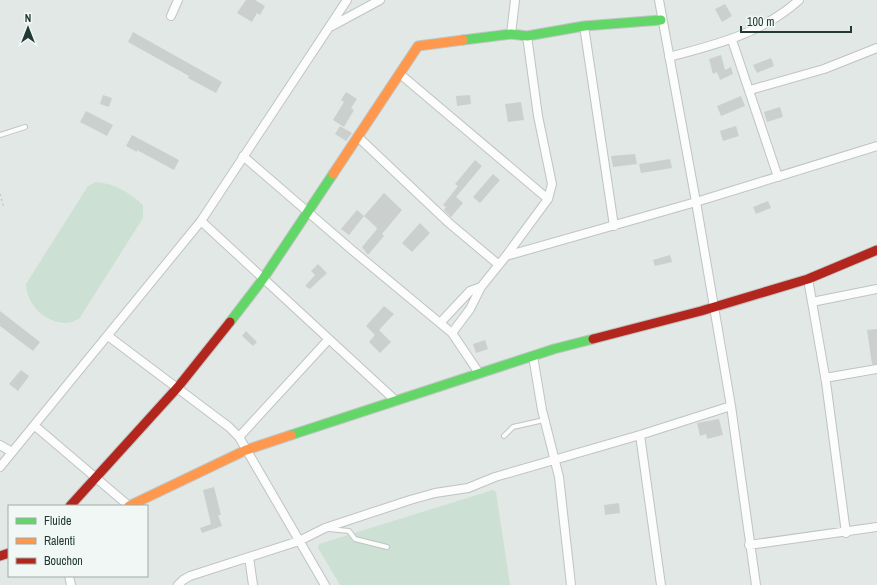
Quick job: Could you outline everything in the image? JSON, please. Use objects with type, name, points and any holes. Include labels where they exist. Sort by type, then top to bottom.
[{"type":"street","points":[[171,16],[178,0]]},
{"type":"street","points":[[0,467],[201,221],[243,156],[330,28],[347,0]]},
{"type":"street","points":[[330,28],[380,0]]},
{"type":"street","points":[[511,34],[516,0]]},
{"type":"street","points":[[659,0],[661,20],[696,202],[731,406],[749,545],[756,585]]},
{"type":"street","points":[[668,57],[732,40],[788,10],[799,0]]},
{"type":"street","points":[[71,505],[178,387],[264,279],[418,46],[511,34],[527,36],[584,26],[661,20]]},
{"type":"street","points":[[584,26],[614,226]]},
{"type":"street","points":[[452,333],[470,309],[480,287],[506,256],[548,199],[552,184],[538,116],[527,36]]},
{"type":"street","points":[[732,40],[778,177]]},
{"type":"street","points":[[750,90],[824,69],[877,48]]},
{"type":"street","points":[[400,74],[548,199]]},
{"type":"street","points":[[358,137],[449,223],[499,265]]},
{"type":"street","points":[[506,256],[696,202],[877,146]]},
{"type":"street","points":[[243,156],[307,212],[452,333],[479,373]]},
{"type":"street","points":[[201,221],[396,401]]},
{"type":"street","points":[[131,505],[246,450],[533,356],[714,307],[808,279],[877,250]]},
{"type":"street","points":[[808,279],[825,378],[846,533]]},
{"type":"street","points":[[440,323],[470,291],[480,287]]},
{"type":"street","points":[[812,302],[877,289]]},
{"type":"street","points":[[108,336],[178,387],[229,427],[239,437],[325,585]]},
{"type":"street","points":[[239,437],[329,339]]},
{"type":"street","points":[[533,356],[544,420],[556,460],[571,585]]},
{"type":"street","points":[[825,378],[877,369]]},
{"type":"street","points":[[178,585],[190,576],[299,541],[325,528],[410,500],[436,493],[468,488],[495,477],[640,435],[731,406]]},
{"type":"street","points":[[35,426],[128,505]]},
{"type":"street","points":[[640,435],[661,585]]},
{"type":"street","points":[[0,445],[12,452]]},
{"type":"street","points":[[749,545],[846,533],[877,527]]},
{"type":"street","points":[[249,557],[254,585]]},
{"type":"lane","points":[[0,135],[25,127]]},
{"type":"lane","points":[[504,436],[513,427],[544,420]]},
{"type":"lane","points":[[325,528],[349,531],[355,539],[388,547]]},
{"type":"path","points":[[0,194],[4,208]]},
{"type":"green space","points":[[96,182],[116,187],[132,196],[143,205],[143,218],[79,319],[68,323],[51,320],[34,306],[27,292],[26,284],[88,186]]},
{"type":"green space","points":[[493,490],[496,492],[510,585],[340,585],[318,548],[319,544]]},
{"type":"building","points":[[246,0],[255,0],[265,6],[260,15],[257,13],[252,22],[237,13]]},
{"type":"building","points":[[725,4],[732,16],[722,22],[715,9]]},
{"type":"building","points":[[133,32],[222,82],[216,93],[128,42]]},
{"type":"building","points":[[721,55],[725,70],[731,67],[733,74],[720,80],[717,72],[713,74],[709,59]]},
{"type":"building","points":[[771,58],[774,66],[757,73],[753,65]]},
{"type":"building","points":[[346,92],[357,99],[351,108],[354,110],[344,127],[333,120],[344,102],[341,100]]},
{"type":"building","points":[[103,95],[112,98],[109,107],[100,104]]},
{"type":"building","points":[[470,95],[471,104],[457,106],[456,96]]},
{"type":"building","points":[[741,96],[745,106],[721,116],[717,106]]},
{"type":"building","points":[[521,102],[524,120],[508,122],[505,104]]},
{"type":"building","points":[[780,107],[783,117],[767,122],[764,112]]},
{"type":"building","points":[[86,111],[113,125],[107,136],[80,122]]},
{"type":"building","points":[[340,126],[352,133],[346,141],[335,134]]},
{"type":"building","points":[[736,126],[739,136],[723,141],[720,131]]},
{"type":"building","points":[[132,135],[179,160],[174,170],[137,150],[137,152],[126,146]]},
{"type":"building","points":[[635,154],[637,164],[613,167],[611,156]]},
{"type":"building","points":[[670,159],[672,168],[641,173],[639,164]]},
{"type":"building","points":[[475,160],[482,166],[456,197],[463,203],[451,217],[444,210],[446,207],[443,205],[458,186],[455,184]]},
{"type":"building","points":[[493,174],[500,180],[480,203],[473,197]]},
{"type":"building","points":[[384,193],[402,210],[382,234],[384,236],[368,255],[362,247],[377,229],[364,216]]},
{"type":"building","points":[[768,201],[771,208],[756,214],[753,207]]},
{"type":"building","points":[[357,210],[364,216],[349,235],[341,229]]},
{"type":"building","points":[[420,223],[430,233],[412,252],[402,243]]},
{"type":"building","points":[[670,255],[672,262],[655,266],[653,260]]},
{"type":"building","points":[[318,264],[327,273],[310,289],[305,286],[315,275],[311,271]]},
{"type":"building","points":[[384,306],[394,314],[379,330],[391,342],[380,353],[369,342],[375,335],[366,326]]},
{"type":"building","points":[[0,311],[40,342],[33,351],[0,326]]},
{"type":"building","points":[[877,329],[877,364],[872,364],[867,330]]},
{"type":"building","points":[[246,331],[257,342],[253,346],[242,336]]},
{"type":"building","points":[[485,340],[488,349],[476,353],[473,344]]},
{"type":"building","points":[[21,370],[29,376],[18,391],[9,384]]},
{"type":"building","points":[[719,419],[723,435],[707,439],[706,434],[700,436],[697,423]]},
{"type":"building","points":[[214,487],[221,515],[218,515],[222,526],[202,533],[200,528],[211,524],[203,490]]},
{"type":"building","points":[[619,503],[620,513],[605,515],[604,505]]},
{"type":"traffic: fast","points":[[463,40],[511,34],[527,36],[584,26],[661,20]]},
{"type":"traffic: fast","points":[[230,322],[263,279],[333,174]]},
{"type":"traffic: fast","points":[[291,435],[554,349],[593,339]]},
{"type":"traffic: slow","points":[[333,174],[418,46],[463,40]]},
{"type":"traffic: slow","points":[[131,505],[246,450],[291,435]]},
{"type":"traffic: jam","points":[[593,339],[701,311],[808,279],[877,250]]},
{"type":"traffic: jam","points":[[71,505],[178,387],[230,322]]},
{"type":"traffic: jam","points":[[0,556],[8,553]]}]
